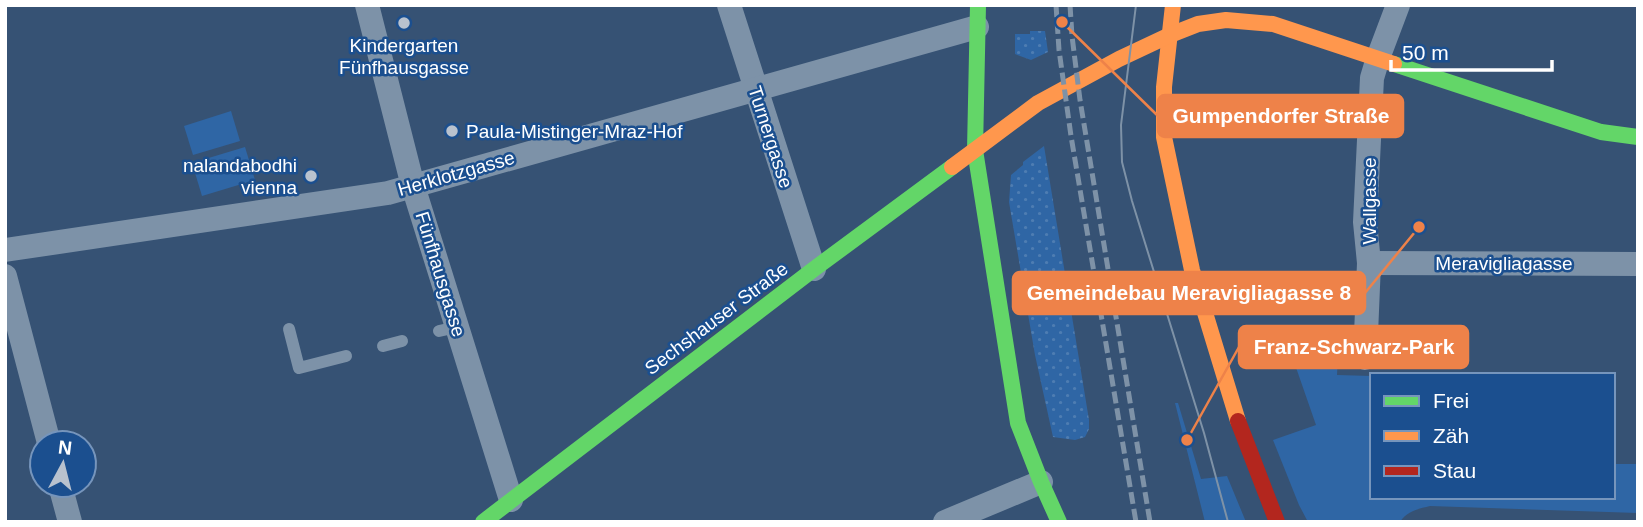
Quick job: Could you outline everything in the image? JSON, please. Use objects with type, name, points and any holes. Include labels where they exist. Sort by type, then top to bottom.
[{"type":"street","name":"Fünfhausgasse","points":[[367,5],[448,329],[511,500]]},
{"type":"street","name":"Turnergasse","points":[[729,5],[814,269]]},
{"type":"street","points":[[1173,5],[1164,87],[1164,137],[1192,270],[1241,431],[1277,522]]},
{"type":"street","name":"Wallgasse","points":[[1365,358],[1370,263],[1365,222],[1372,78],[1398,5]]},
{"type":"street","name":"Herklotzgasse","points":[[5,250],[388,193],[755,89],[978,16]]},
{"type":"street","points":[[978,16],[975,150],[1018,423],[1059,522]]},
{"type":"street","name":"Sechshauser Straße","points":[[483,522],[1011,121],[1107,65],[1198,24],[1226,20],[1273,24],[1601,132],[1638,137]]},
{"type":"street","name":"Meravigliagasse","points":[[1370,263],[1638,264]]},
{"type":"street","points":[[5,276],[45,429]]},
{"type":"street","points":[[945,522],[1041,482]]},
{"type":"street","points":[[64,499],[70,522]]},
{"type":"lane","points":[[289,329],[299,368],[346,356]]},
{"type":"lane","points":[[383,346],[402,341]]},
{"type":"shaded area","points":[[1030,31],[1045,31],[1048,52],[1031,60],[1015,54],[1015,34],[1030,34]]},
{"type":"shaded area","points":[[231,111],[240,141],[193,155],[184,126]]},
{"type":"shaded area","points":[[1044,146],[1089,420],[1085,437],[1075,440],[1053,437],[1035,355],[1009,202],[1011,175]]},
{"type":"shaded area","points":[[245,147],[255,180],[202,196],[192,163]]},
{"type":"shaded area","points":[[1292,356],[1338,356],[1337,375],[1370,376],[1370,499],[1615,499],[1615,464],[1638,464],[1638,513],[1430,506],[1409,513],[1400,522],[1308,522],[1273,440],[1316,425]]},
{"type":"shaded area","points":[[1175,403],[1178,403],[1201,479],[1227,476],[1246,522],[1205,522]]},
{"type":"tram line","points":[[1136,5],[1121,125],[1122,162],[1204,433],[1228,522]]},
{"type":"railway","points":[[1056,5],[1059,50],[1071,136],[1136,522]]},
{"type":"railway","points":[[1070,5],[1080,100],[1150,522]]},
{"type":"traffic: fast","points":[[978,5],[975,150],[1018,423],[1059,522]]},
{"type":"traffic: fast","points":[[1394,64],[1601,132],[1638,137]]},
{"type":"traffic: fast","points":[[483,522],[952,167]]},
{"type":"traffic: slow","points":[[1173,5],[1164,87],[1164,137],[1192,270],[1238,421]]},
{"type":"traffic: slow","points":[[952,167],[1038,103],[1119,59],[1198,24],[1226,20],[1273,24],[1394,64]]},
{"type":"traffic: jam","points":[[1238,421],[1277,522]]},
{"type":"place","name":"Gumpendorfer Straße","points":[[1062,22]]},
{"type":"place","name":"Kindergarten Fünfhausgasse","points":[[404,23]]},
{"type":"place","name":"Paula-Mistinger-Mraz-Hof","points":[[452,131]]},
{"type":"place","name":"nalandabodhi vienna","points":[[311,176]]},
{"type":"place","name":"Gemeindebau Meravigliagasse 8","points":[[1419,227]]},
{"type":"place","name":"Franz-Schwarz-Park","points":[[1187,440]]}]
